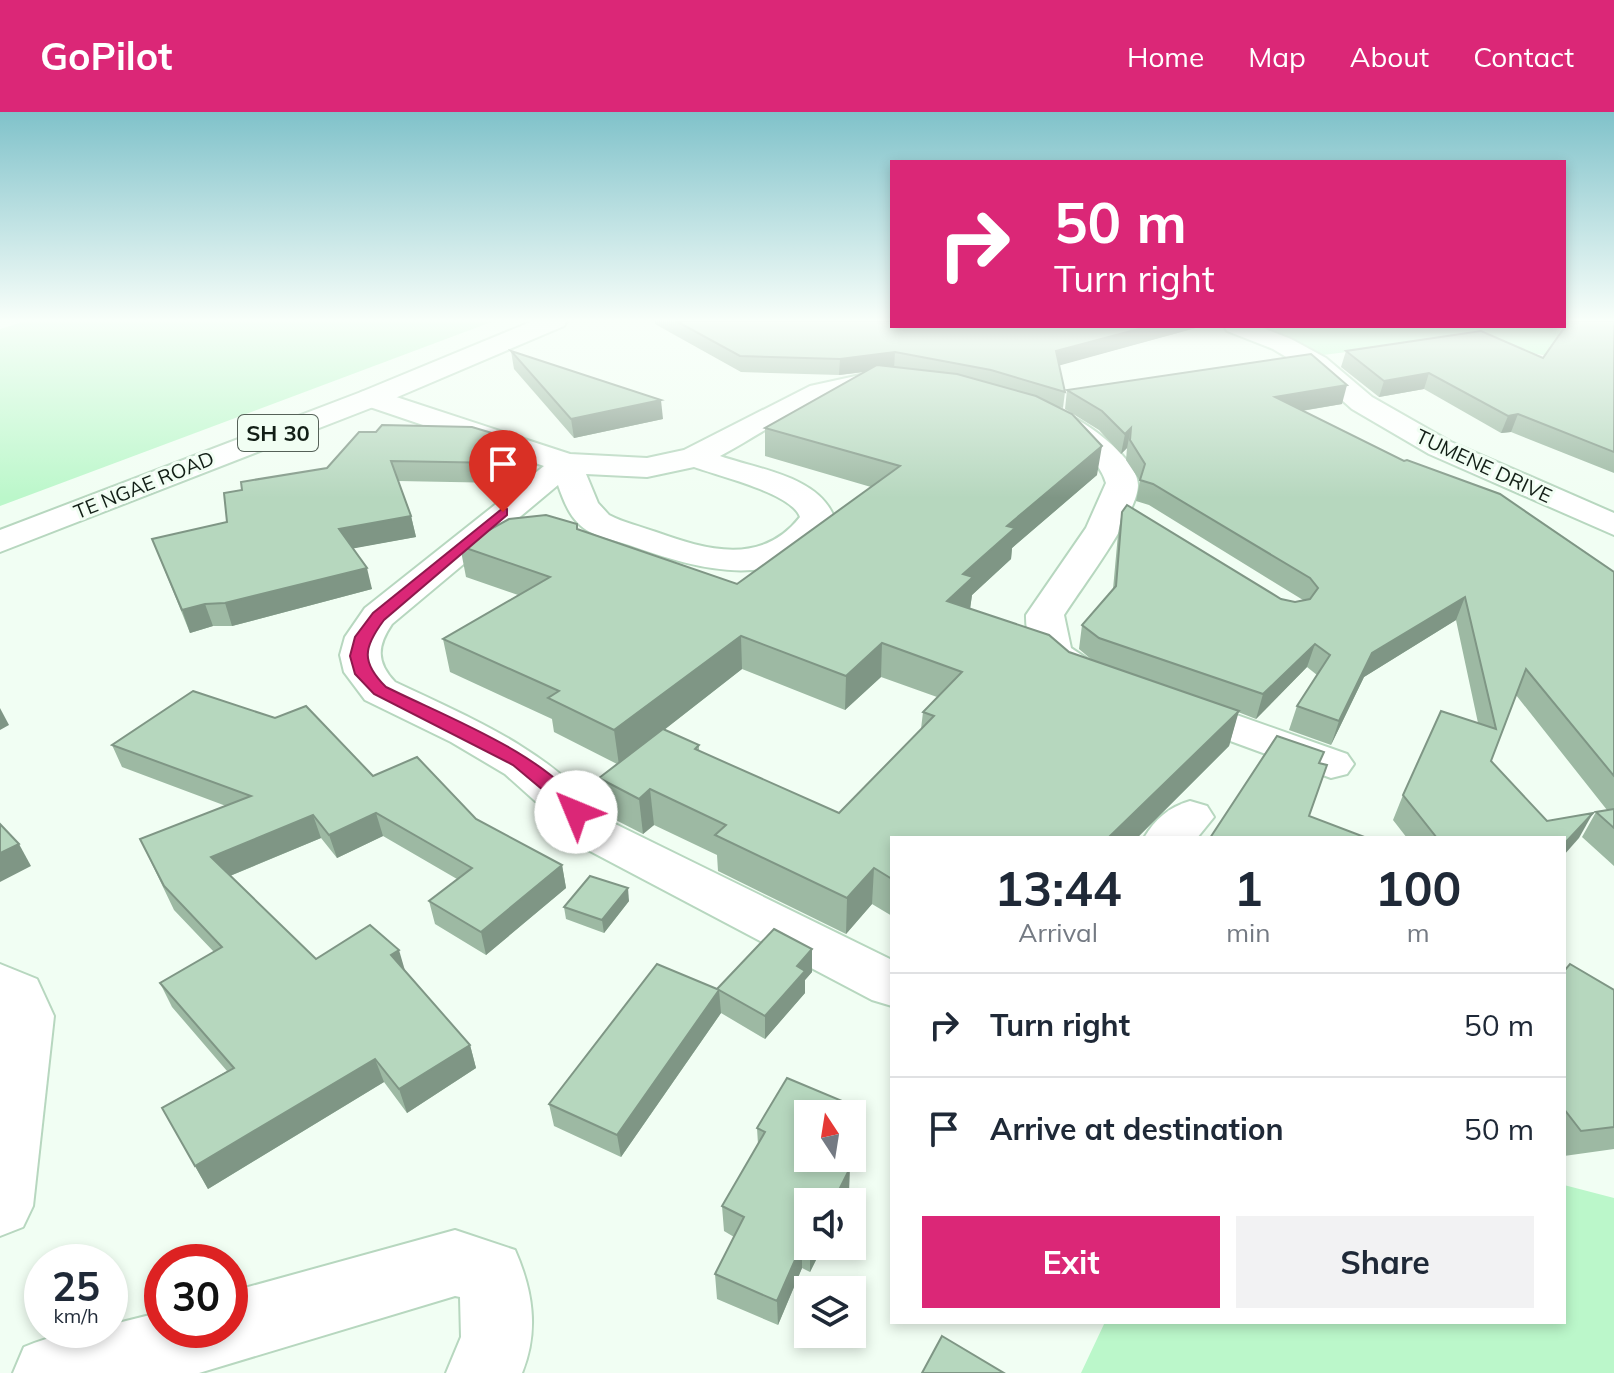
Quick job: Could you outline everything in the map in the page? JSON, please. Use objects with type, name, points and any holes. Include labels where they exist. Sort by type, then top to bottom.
[{"type":"main road","name":"TE NGAE ROAD","points":[[0,542],[414,380]]},
{"type":"main road","points":[[371,398],[566,463],[635,468],[693,457],[781,408],[837,385],[886,380]]},
{"type":"main road","points":[[899,380],[936,386]]},
{"type":"main road","name":"TUMENE DRIVE","points":[[1335,380],[1362,403],[1440,448],[1614,525]]},
{"type":"main road","points":[[1024,408],[1065,423],[1082,435],[1112,465],[1123,486],[1114,508],[1045,615],[1044,633],[1048,647],[1062,662],[1079,673],[1108,683]]},
{"type":"main road","points":[[566,463],[582,508],[598,523],[692,557],[737,562],[760,558],[782,550],[813,525],[817,517],[813,506],[795,492],[693,457]]},
{"type":"main road","points":[[566,463],[378,616],[360,646],[358,656],[364,674],[380,691],[519,761],[569,801],[588,830],[890,984]]},
{"type":"main road","points":[[1114,508],[1148,523]]},
{"type":"main road","points":[[1151,698],[1331,764]]},
{"type":"main road","points":[[0,985],[17,994],[26,1016],[0,1206]]},
{"type":"main road","points":[[248,1323],[455,1263],[491,1274],[500,1321],[494,1359],[483,1373]]},
{"type":"main road","points":[[50,1373],[141,1365],[181,1348]]},
{"type":"green space","points":[[0,380],[337,380],[0,506]]},
{"type":"green space","points":[[1566,1186],[1614,1198],[1614,1373],[1081,1373],[1104,1324],[1566,1324]]},
{"type":"building","points":[[536,380],[599,380],[661,400],[571,419]]},
{"type":"building","points":[[851,380],[978,380],[1036,396],[1072,414],[1102,446],[1007,526],[1015,528],[963,574],[973,577],[947,601],[1049,635],[1069,652],[1239,711],[1110,836],[890,836],[890,878],[874,868],[847,898],[715,835],[726,825],[650,789],[639,799],[599,778],[663,729],[699,745],[695,749],[839,813],[934,716],[923,712],[962,672],[882,643],[846,676],[741,636],[614,730],[548,698],[559,691],[443,639],[550,577],[460,546],[509,519],[546,515],[577,524],[577,529],[737,584],[900,466],[765,428]]},
{"type":"building","points":[[1024,380],[1062,380],[1065,392]]},
{"type":"building","points":[[1136,380],[1341,380],[1347,385],[1275,397],[1404,461],[1500,494],[1614,572],[1614,776],[1526,669],[1491,761],[1547,821],[1593,813],[1566,842],[1566,836],[1435,836],[1403,795],[1441,711],[1496,729],[1465,597],[1372,653],[1339,721],[1297,706],[1330,655],[1315,644],[1263,694],[1099,638],[1082,625],[1116,586],[1122,512],[1127,505],[1281,599],[1295,602],[1310,599],[1318,588],[1310,578],[1153,484],[1140,480],[1145,464],[1130,440],[1131,428],[1125,434],[1102,411],[1067,390]]},
{"type":"building","points":[[1442,380],[1614,380],[1614,452],[1518,414],[1508,416]]},
{"type":"building","points":[[382,425],[472,427],[502,436],[501,463],[391,461],[411,516],[339,529],[367,568],[225,603],[182,610],[152,539],[227,522],[224,493],[242,490],[241,482],[327,468],[359,432],[376,432]]},
{"type":"building","points":[[193,691],[275,718],[306,706],[373,776],[417,757],[476,819],[562,865],[481,932],[429,901],[472,868],[376,813],[329,835],[313,815],[211,857],[316,959],[370,925],[399,950],[391,955],[470,1045],[399,1089],[375,1059],[195,1166],[162,1108],[234,1068],[160,983],[222,947],[164,886],[140,839],[251,796],[112,745]]},
{"type":"building","points":[[1277,736],[1324,752],[1319,763],[1327,765],[1309,816],[1362,836],[1211,836]]},
{"type":"building","points":[[1614,809],[1614,828],[1596,812]]},
{"type":"building","points":[[0,824],[19,844],[0,853]]},
{"type":"building","points":[[590,876],[628,888],[602,920],[564,907]]},
{"type":"building","points":[[774,929],[812,949],[797,966],[805,971],[765,1016],[719,990],[617,1135],[549,1104],[657,964],[717,989]]},
{"type":"building","points":[[1570,964],[1614,990],[1614,1127],[1581,1131],[1566,1112],[1566,969]]},
{"type":"building","points":[[787,1078],[840,1100],[794,1100],[794,1172],[848,1172],[840,1188],[794,1188],[795,1260],[777,1301],[715,1274],[744,1217],[722,1206],[765,1132],[757,1128]]},
{"type":"building","points":[[942,1336],[1004,1373],[922,1373]]},
{"type":"route","points":[[503,512],[378,616],[363,637],[358,656],[364,674],[380,691],[519,761],[569,801],[576,812]]}]
